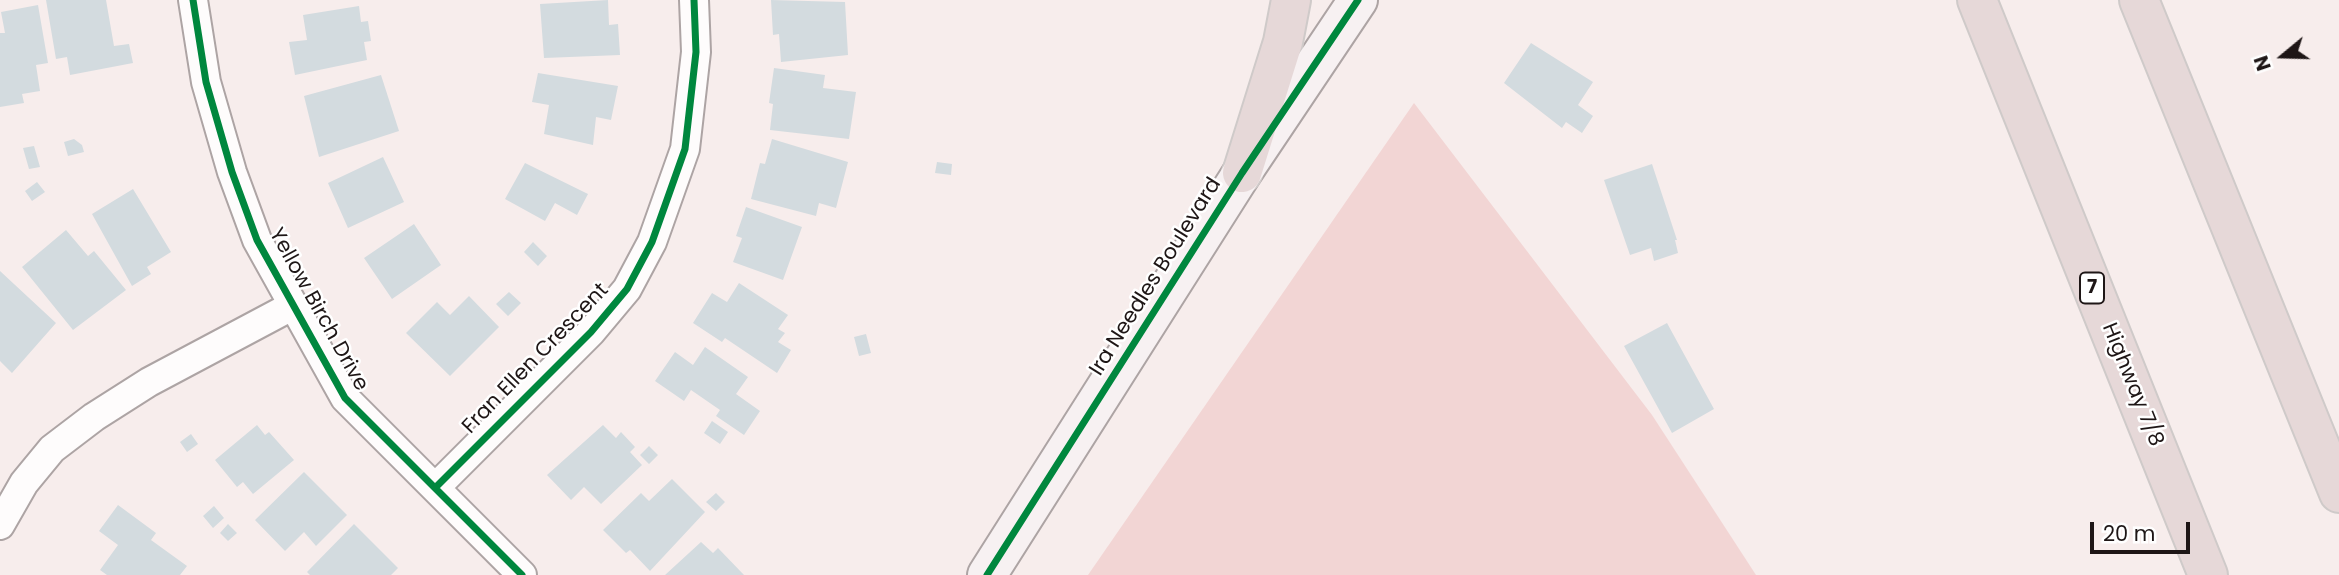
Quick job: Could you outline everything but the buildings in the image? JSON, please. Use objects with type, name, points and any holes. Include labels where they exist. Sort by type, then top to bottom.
[{"type":"highway","points":[[1242,173],[1283,42],[1291,0]]},
{"type":"highway","name":"Highway 7/8","points":[[1977,0],[2208,575]]},
{"type":"highway","points":[[2139,0],[2339,493]]},
{"type":"main road","name":"Ira Needles Boulevard","points":[[987,575],[1242,173],[1358,0]]},
{"type":"street","name":"Yellow Birch Drive","points":[[193,0],[206,82],[232,172],[257,240],[292,306],[345,398],[522,575]]},
{"type":"street","name":"Fran Ellen Crescent","points":[[435,488],[591,332],[627,289],[652,242],[685,149],[696,52],[694,0]]},
{"type":"street","points":[[0,525],[24,483],[52,449],[94,417],[149,382],[292,306]]},
{"type":"shaded area","points":[[1414,103],[1652,415],[1756,575],[1088,575]]},
{"type":"cycle path","points":[[193,0],[206,82],[232,172],[257,240],[345,398],[522,575]]},
{"type":"cycle path","points":[[435,488],[591,332],[627,289],[652,242],[685,149],[696,52],[694,0]]},
{"type":"cycle path","points":[[987,575],[1242,173],[1358,0]]}]
